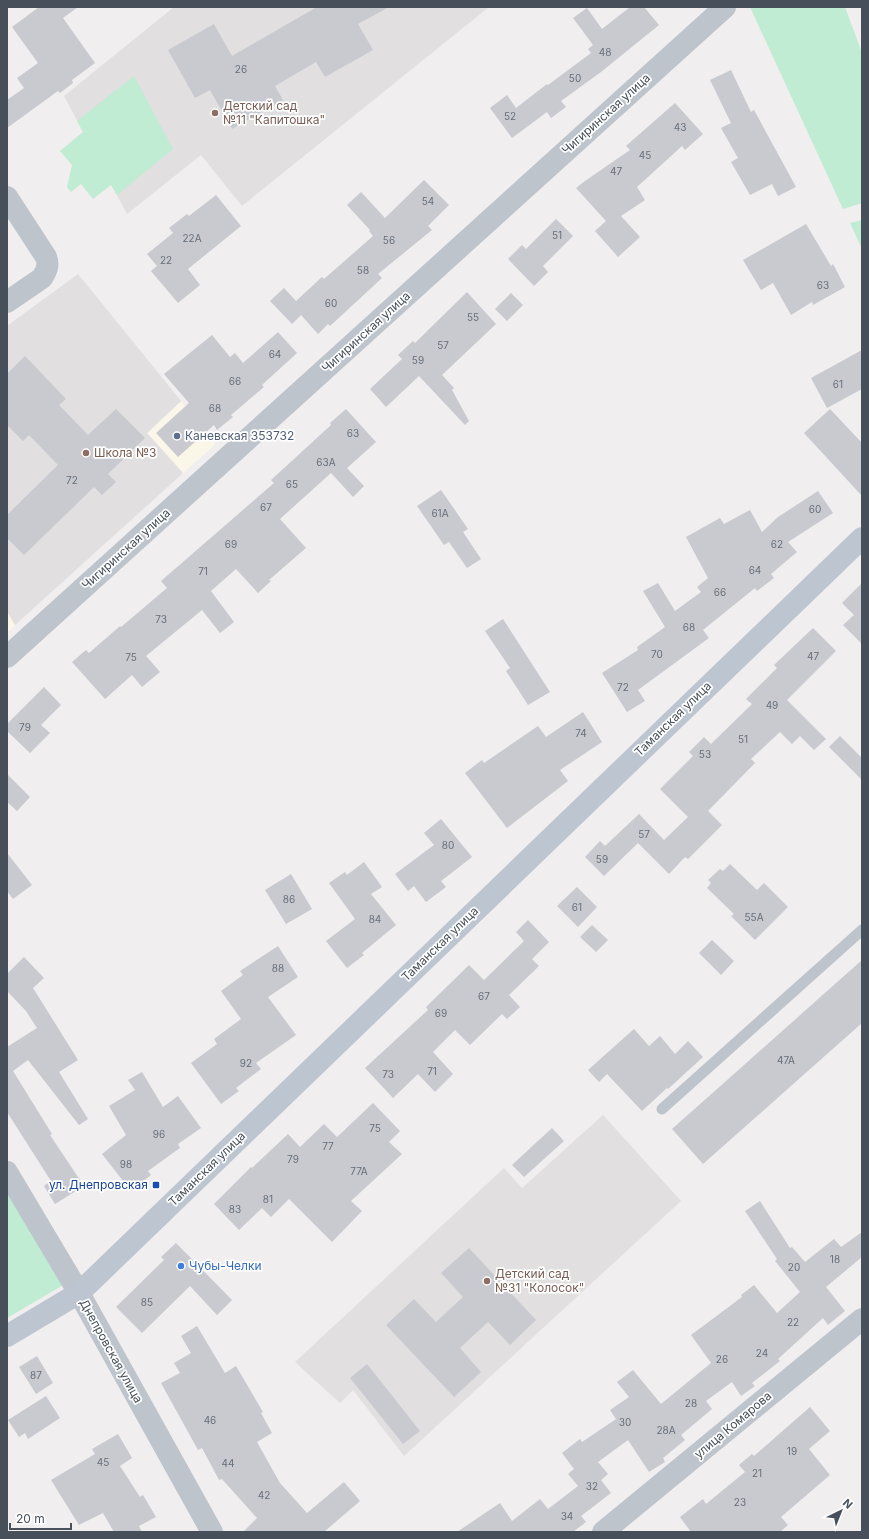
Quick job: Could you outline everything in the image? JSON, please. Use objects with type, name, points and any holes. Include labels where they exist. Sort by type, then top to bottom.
[{"type":"street","name":"Чигиринская улица","points":[[7,657],[725,7]]},
{"type":"street","points":[[7,197],[46,257],[48,263],[46,272],[42,278],[7,302]]},
{"type":"street","name":"Таманская улица","points":[[7,1336],[79,1293],[862,538]]},
{"type":"street","name":"Днепровская улица","points":[[7,1172],[79,1293],[212,1532]]},
{"type":"street","name":"улица Комарова","points":[[603,1532],[862,1319]]},
{"type":"lane","points":[[662,1109],[862,930]]},
{"type":"shaded area","name":"Детский сад №11 \"Капитошка\"","points":[[174,7],[489,7],[242,206],[201,155],[127,214],[64,96]]},
{"type":"shaded area","name":"Школа №3","points":[[78,274],[181,401],[147,433],[183,473],[15,625],[7,611],[7,326]]},
{"type":"shaded area","points":[[181,401],[216,444],[183,473],[147,433]]},
{"type":"shaded area","points":[[7,611],[15,625],[7,633]]},
{"type":"shaded area","name":"Детский сад №31 \"Колосок\"","points":[[603,1115],[681,1201],[404,1456],[353,1390],[340,1403],[295,1362],[504,1168],[522,1188]]},
{"type":"green space","points":[[750,7],[845,7],[862,53],[862,203],[843,209]]},
{"type":"green space","points":[[134,76],[173,149],[117,195],[111,185],[93,199],[81,184],[71,192],[67,187],[72,165],[60,151],[83,132],[77,121]]},
{"type":"green space","points":[[862,220],[862,249],[850,223]]},
{"type":"green space","points":[[7,1186],[65,1284],[7,1318]]},
{"type":"building","points":[[39,7],[78,7],[63,18],[95,63],[72,80],[73,83],[60,93],[58,91],[7,128],[7,100],[24,88],[17,78],[38,63],[12,27]]},
{"type":"building","points":[[317,7],[389,7],[358,24],[373,50],[325,77],[316,62],[275,86],[283,100],[232,129],[210,90],[195,98],[168,50],[214,24],[232,56]]},
{"type":"building","points":[[630,7],[644,7],[659,25],[601,72],[561,101],[566,107],[551,118],[547,112],[512,138],[490,108],[507,95],[516,108],[591,53],[588,49],[593,45],[573,18],[587,8],[602,29]]},
{"type":"building","points":[[731,70],[751,112],[754,110],[796,187],[778,196],[772,184],[750,195],[731,162],[738,158],[721,128],[731,123],[710,80]]},
{"type":"building","points":[[675,103],[703,134],[685,150],[682,146],[637,187],[645,200],[621,216],[640,237],[618,257],[595,231],[606,221],[576,188],[630,150],[626,146]]},
{"type":"building","points":[[424,180],[449,205],[428,226],[432,230],[378,274],[382,278],[330,326],[328,324],[318,334],[301,315],[292,324],[270,301],[284,288],[296,301],[322,277],[324,279],[373,236],[369,231],[370,230],[347,205],[361,192],[385,218]]},
{"type":"building","points":[[216,195],[241,226],[188,269],[200,285],[178,303],[151,271],[157,266],[147,254],[173,233],[169,228],[187,214],[189,216]]},
{"type":"building","points":[[556,219],[573,236],[543,266],[548,272],[534,286],[508,259],[522,245],[526,249]]},
{"type":"building","points":[[806,224],[831,266],[833,264],[845,287],[813,305],[812,302],[791,315],[773,283],[761,290],[743,260]]},
{"type":"building","points":[[467,292],[496,324],[442,375],[454,388],[452,390],[469,421],[465,425],[419,376],[386,407],[370,389],[402,359],[398,355],[413,341],[415,343]]},
{"type":"building","points":[[511,293],[523,305],[507,321],[495,309]]},
{"type":"building","points":[[278,332],[297,353],[262,385],[264,387],[231,415],[233,417],[217,430],[214,425],[178,457],[156,433],[189,403],[164,374],[212,335],[230,357],[235,353],[243,363]]},
{"type":"building","points":[[862,350],[862,389],[827,408],[811,378]]},
{"type":"building","points":[[25,356],[66,399],[59,405],[88,435],[116,409],[145,438],[108,474],[116,482],[102,495],[94,487],[24,555],[7,538],[7,515],[58,465],[29,435],[23,441],[7,425],[7,374]]},
{"type":"building","points":[[346,409],[376,442],[347,468],[364,486],[353,497],[331,473],[280,519],[306,548],[269,580],[271,581],[258,593],[236,569],[211,591],[234,622],[220,633],[202,610],[146,656],[160,672],[142,687],[132,675],[105,699],[72,662],[86,650],[89,653],[167,588],[161,581],[274,483],[271,480],[331,425],[330,423]]},
{"type":"building","points":[[830,409],[862,443],[862,496],[804,433]]},
{"type":"building","points":[[441,490],[468,529],[463,532],[481,559],[467,568],[449,542],[444,545],[417,506]]},
{"type":"building","points":[[818,491],[833,513],[788,542],[797,552],[771,574],[774,578],[757,591],[755,588],[703,630],[709,638],[638,690],[645,701],[627,712],[602,673],[638,650],[637,647],[665,627],[643,591],[658,583],[675,611],[701,592],[697,587],[708,578],[686,537],[720,518],[724,524],[750,510],[762,532],[778,517]]},
{"type":"building","points":[[862,583],[862,644],[843,625],[854,615],[842,603]]},
{"type":"building","points":[[503,619],[550,692],[528,705],[506,671],[510,668],[485,631]]},
{"type":"building","points":[[813,628],[836,651],[787,700],[826,739],[814,750],[800,736],[792,744],[780,732],[751,759],[755,763],[708,811],[722,825],[688,859],[685,857],[669,874],[638,843],[604,876],[585,857],[600,841],[605,846],[639,814],[664,840],[688,817],[660,789],[693,756],[689,752],[704,737],[711,744],[752,704],[746,699],[777,668],[774,665]]},
{"type":"building","points":[[44,687],[61,705],[41,725],[50,733],[30,753],[7,731],[7,724]]},
{"type":"building","points":[[583,712],[602,742],[560,770],[568,781],[507,828],[465,773],[482,760],[484,763],[538,726],[546,737]]},
{"type":"building","points":[[840,736],[862,758],[862,780],[829,747]]},
{"type":"building","points":[[7,774],[30,797],[17,811],[7,802]]},
{"type":"building","points":[[441,819],[472,857],[441,881],[446,887],[426,902],[414,886],[408,891],[395,874],[434,845],[424,833]]},
{"type":"building","points":[[7,853],[32,885],[13,899],[7,891]]},
{"type":"building","points":[[364,862],[382,887],[371,894],[396,925],[362,953],[364,955],[347,968],[326,941],[355,919],[329,883],[345,872],[347,875]]},
{"type":"building","points":[[730,864],[757,890],[764,883],[788,907],[755,940],[731,916],[734,914],[707,888],[711,883],[708,880],[720,869],[723,871]]},
{"type":"building","points":[[291,874],[312,909],[286,924],[265,890]]},
{"type":"building","points":[[577,887],[597,907],[578,927],[557,906]]},
{"type":"building","points":[[528,920],[549,942],[532,959],[539,966],[509,995],[520,1007],[507,1019],[502,1014],[470,1045],[455,1030],[433,1052],[453,1074],[435,1092],[418,1074],[393,1098],[365,1068],[428,1010],[426,1007],[469,965],[484,980],[524,941],[516,932]]},
{"type":"building","points":[[592,925],[608,940],[596,952],[580,937]]},
{"type":"building","points":[[712,940],[734,961],[721,975],[699,953]]},
{"type":"building","points":[[278,946],[298,977],[268,997],[296,1035],[256,1063],[261,1069],[236,1088],[239,1091],[221,1104],[191,1063],[217,1044],[214,1039],[241,1019],[221,991],[243,975],[240,971]]},
{"type":"building","points":[[24,957],[44,978],[33,988],[78,1060],[59,1072],[88,1119],[79,1125],[28,1060],[13,1071],[52,1134],[50,1135],[84,1186],[55,1204],[44,1186],[51,1181],[7,1112],[7,1047],[37,1028],[26,1011],[7,991],[7,974]]},
{"type":"building","points":[[862,960],[862,1023],[703,1164],[672,1129]]},
{"type":"building","points":[[634,1029],[649,1046],[660,1036],[675,1054],[688,1041],[703,1057],[642,1111],[607,1074],[599,1082],[588,1070]]},
{"type":"building","points":[[142,1072],[163,1107],[178,1096],[201,1128],[178,1144],[180,1148],[148,1171],[151,1175],[131,1191],[102,1154],[126,1135],[109,1106],[135,1090],[128,1080]]},
{"type":"building","points":[[373,1103],[400,1131],[389,1142],[402,1154],[351,1201],[362,1211],[332,1242],[289,1199],[271,1217],[262,1208],[239,1230],[214,1204],[251,1167],[252,1168],[288,1134],[300,1147],[324,1124],[337,1137]]},
{"type":"building","points":[[552,1128],[564,1141],[524,1177],[512,1165]]},
{"type":"building","points":[[760,1201],[790,1248],[792,1247],[805,1262],[834,1239],[841,1247],[862,1232],[862,1257],[826,1287],[845,1311],[828,1325],[823,1318],[778,1359],[780,1361],[752,1383],[755,1386],[741,1396],[732,1382],[706,1401],[712,1409],[681,1435],[685,1440],[663,1458],[665,1462],[649,1472],[628,1440],[598,1462],[608,1474],[601,1480],[611,1493],[581,1516],[586,1522],[573,1532],[457,1532],[500,1503],[512,1521],[540,1499],[548,1509],[578,1486],[568,1474],[574,1469],[562,1453],[580,1439],[582,1442],[616,1419],[610,1410],[629,1397],[617,1382],[633,1370],[661,1404],[711,1363],[691,1335],[742,1297],[741,1295],[754,1285],[777,1313],[800,1292],[775,1261],[777,1259],[745,1211]]},
{"type":"building","points":[[176,1243],[232,1300],[217,1315],[190,1286],[142,1333],[116,1307],[164,1260],[161,1257]]},
{"type":"building","points":[[469,1248],[536,1320],[510,1345],[488,1322],[460,1348],[481,1372],[454,1397],[386,1325],[414,1299],[436,1322],[463,1297],[441,1273]]},
{"type":"building","points":[[197,1326],[225,1373],[236,1366],[263,1412],[261,1413],[272,1433],[257,1442],[280,1483],[307,1513],[344,1482],[360,1501],[324,1532],[243,1532],[257,1518],[222,1479],[219,1480],[202,1448],[198,1450],[161,1383],[180,1373],[174,1363],[191,1353],[181,1336]]},
{"type":"building","points":[[37,1356],[53,1383],[36,1394],[19,1367]]},
{"type":"building","points":[[367,1364],[420,1431],[403,1444],[350,1378]]},
{"type":"building","points":[[46,1396],[60,1418],[28,1439],[25,1433],[19,1437],[8,1420]]},
{"type":"building","points":[[810,1407],[830,1431],[809,1449],[830,1475],[781,1517],[788,1525],[780,1532],[691,1532],[680,1517],[703,1499],[706,1504],[745,1472],[739,1465],[752,1454],[754,1456]]},
{"type":"building","points":[[118,1434],[132,1458],[120,1466],[140,1497],[143,1495],[156,1517],[139,1526],[142,1532],[114,1532],[103,1513],[79,1525],[51,1480],[95,1454],[92,1449]]},
{"type":"place","name":"Детский сад №11 \"Капитошка\"","points":[[215,113]]},
{"type":"place","name":"Каневская 353732","points":[[177,436]]},
{"type":"place","name":"Школа №3","points":[[86,453]]},
{"type":"place","name":"ул. Днепровская","points":[[156,1185]]},
{"type":"place","name":"Чубы-Челки","points":[[181,1266]]},
{"type":"place","name":"Детский сад №31 \"Колосок\"","points":[[487,1281]]}]
